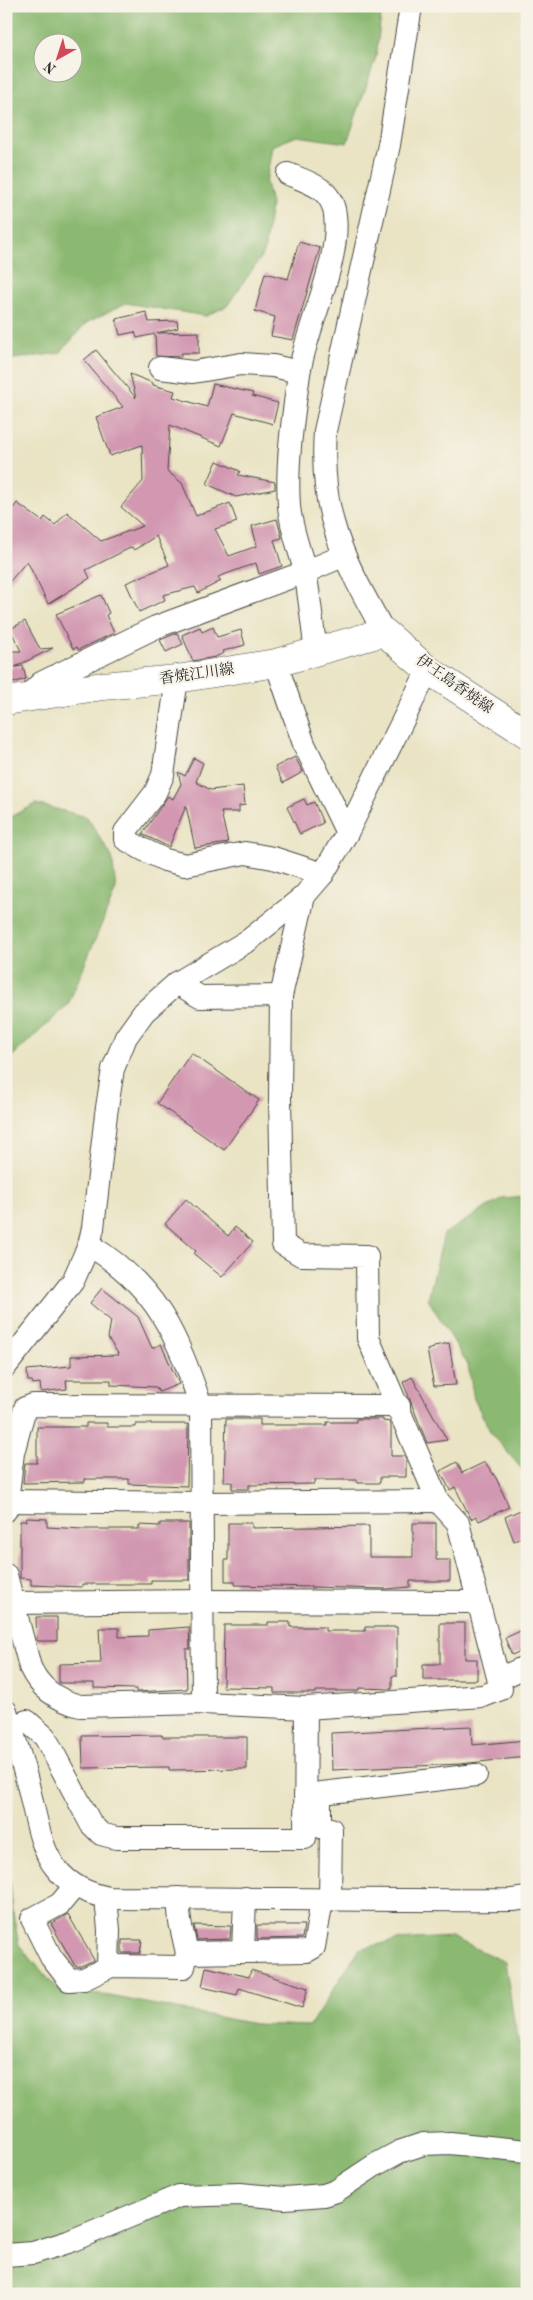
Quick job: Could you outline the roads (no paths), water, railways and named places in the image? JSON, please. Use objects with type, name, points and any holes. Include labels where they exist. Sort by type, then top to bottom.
[{"type":"main road","name":"香焼江川線","points":[[18,700],[103,686],[177,679],[276,662],[384,632]]},
{"type":"main road","name":"伊王島香焼線","points":[[384,632],[428,670],[527,734]]},
{"type":"street","points":[[384,632],[356,584],[343,556],[327,505],[324,476],[325,431],[389,145],[411,6]]},
{"type":"street","points":[[288,174],[321,188],[328,194],[333,202],[336,217],[334,246],[300,372],[288,463],[289,507],[296,544],[305,572],[316,651]]},
{"type":"street","points":[[160,368],[193,372],[241,364],[273,366],[300,372]]},
{"type":"street","points":[[18,700],[34,690],[40,683],[156,627],[343,556]]},
{"type":"street","points":[[276,662],[304,744],[347,833]]},
{"type":"street","points":[[6,1366],[73,1281],[89,1245],[93,1228],[113,1069],[126,1037],[144,1012],[176,984],[249,940],[304,896],[323,874],[347,833],[428,670]]},
{"type":"street","points":[[177,679],[164,775],[155,793],[125,832],[125,838],[165,860],[185,865],[245,853],[273,858],[323,874]]},
{"type":"street","points":[[6,1575],[30,1667],[35,1677],[42,1687],[61,1701],[80,1706],[203,1703],[306,1708],[483,1696],[501,1688],[458,1523],[438,1501],[399,1406],[368,1338],[367,1256],[301,1255],[282,1244],[281,996],[304,896]]},
{"type":"street","points":[[176,984],[200,997],[281,996]]},
{"type":"street","points":[[89,1245],[118,1263],[152,1299],[173,1334],[188,1369],[200,1406],[203,1502],[203,1703]]},
{"type":"street","points":[[399,1406],[33,1405],[25,1408],[13,1452],[7,1505],[438,1501]]},
{"type":"street","points":[[13,1603],[203,1600],[478,1602]]},
{"type":"street","points":[[499,1679],[527,1666]]},
{"type":"street","points":[[187,1953],[307,1951],[314,1947],[326,1901],[331,1829],[320,1828],[312,1794],[306,1708]]},
{"type":"street","points":[[312,1794],[304,1838],[116,1838],[101,1834],[91,1824],[45,1737],[27,1721],[9,1719],[43,1840],[54,1866],[75,1886],[94,1896],[106,1898],[245,1898],[326,1901],[514,1900],[527,1898]]},
{"type":"street","points":[[312,1794],[476,1775]]},
{"type":"street","points":[[75,1886],[60,1904],[32,1919],[51,1957],[68,1980],[84,1979],[108,1967],[184,1967],[187,1953],[180,1922],[178,1898]]},
{"type":"street","points":[[106,1898],[110,1930],[108,1967]]},
{"type":"street","points":[[243,1951],[245,1898]]},
{"type":"street","points":[[6,2255],[33,2253],[68,2242],[179,2196],[240,2194],[285,2198],[324,2195],[336,2191],[374,2165],[400,2152],[423,2144],[450,2143],[527,2151]]}]
